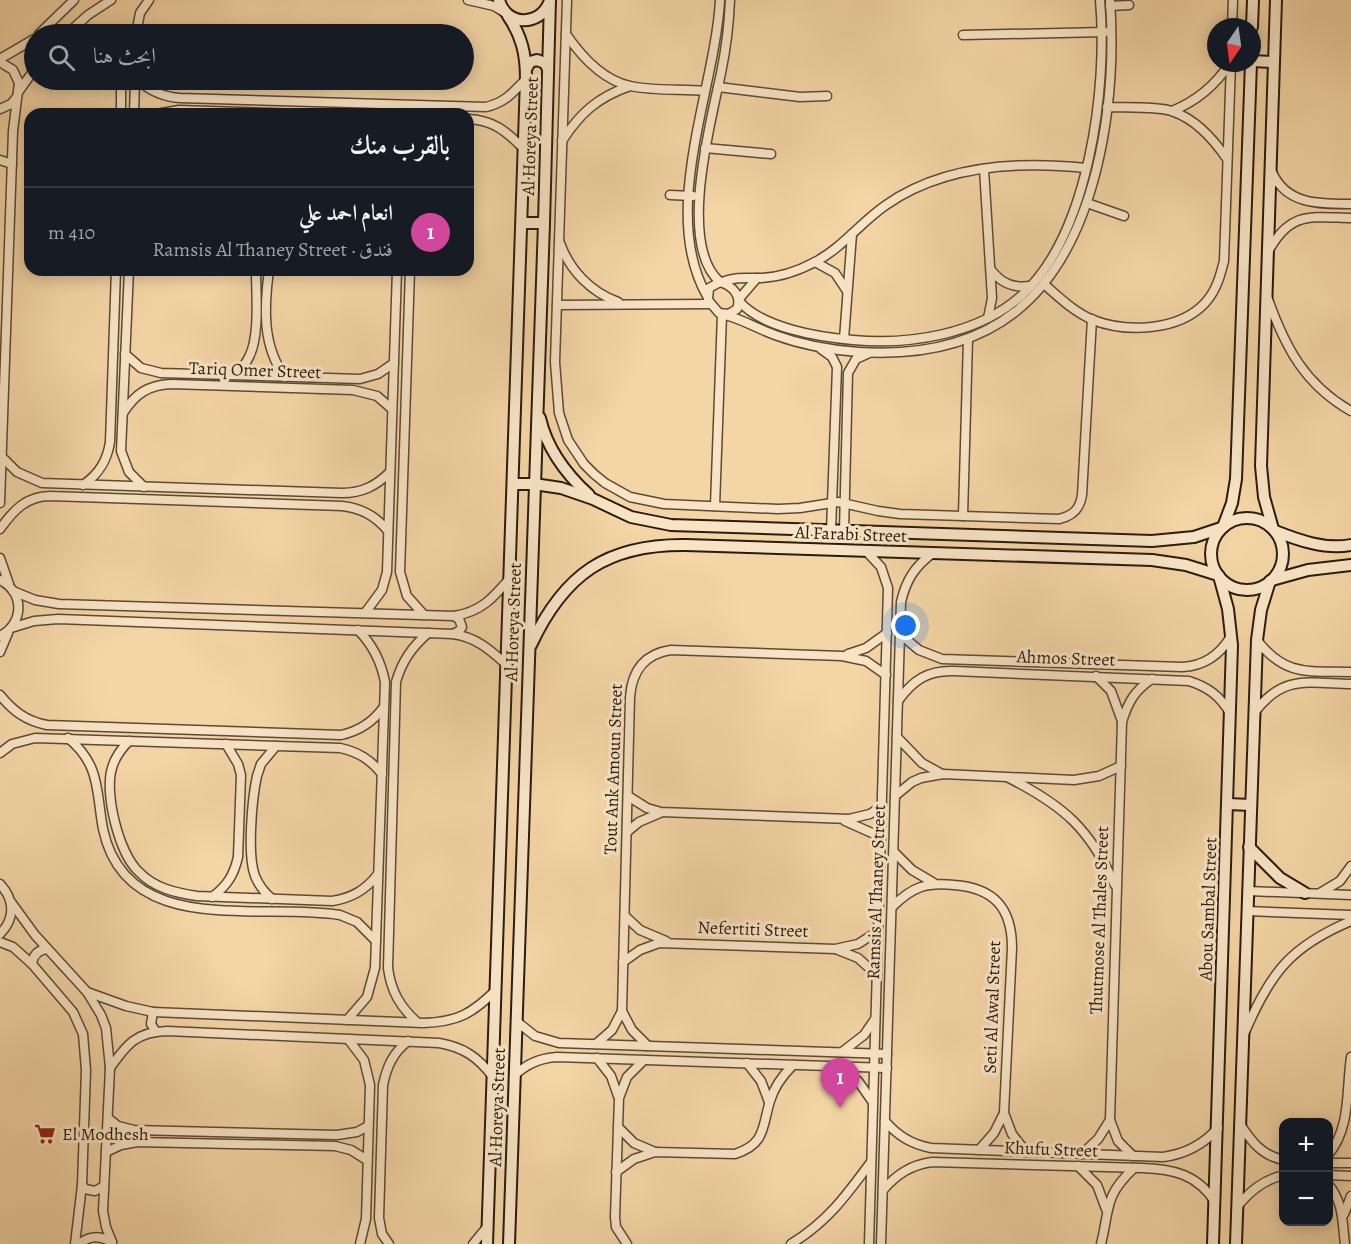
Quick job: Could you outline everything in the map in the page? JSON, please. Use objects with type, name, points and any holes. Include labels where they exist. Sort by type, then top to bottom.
[{"type":"street","points":[[49,24],[74,0]]},
{"type":"street","points":[[79,24],[111,0]]},
{"type":"street","points":[[138,24],[140,13],[149,0]]},
{"type":"street","points":[[468,0],[494,6],[518,20],[533,20],[546,10],[550,0]]},
{"type":"street","name":"Al Horeya Street","points":[[487,1244],[526,74],[520,36],[499,0]]},
{"type":"street","name":"Al Horeya Street","points":[[510,1242],[550,0]]},
{"type":"street","points":[[567,0],[555,383],[559,413],[568,440],[584,464],[605,483],[630,497],[658,504],[789,509],[845,503],[889,513],[1059,519],[1073,514],[1078,509],[1082,495],[1092,319]]},
{"type":"street","points":[[720,0],[716,41],[694,141],[689,196],[689,226],[699,281],[709,300],[723,314],[783,338],[812,345],[874,352],[940,347],[968,339],[1014,314],[1045,285],[1068,248],[1087,203],[1100,155],[1107,107],[1111,32],[1110,3],[1129,5]]},
{"type":"street","points":[[730,0],[726,42],[705,148],[700,196],[700,227],[704,257],[710,271],[734,290],[739,300],[754,314],[799,331],[844,339],[876,341],[909,340],[957,330],[988,318],[1011,304],[1046,266],[1059,243],[1086,168],[1099,86],[1100,0]]},
{"type":"street","points":[[1232,18],[1233,0]]},
{"type":"street","points":[[1252,18],[1253,0]]},
{"type":"street","points":[[1274,530],[1262,482],[1276,0]]},
{"type":"street","points":[[963,35],[1111,32]]},
{"type":"street","points":[[566,34],[586,60],[600,71],[630,86],[705,91]]},
{"type":"street","points":[[0,503],[12,164],[19,83],[13,70],[0,61],[24,45]]},
{"type":"street","points":[[151,90],[172,97],[486,107],[497,105],[507,99],[526,74],[530,62],[537,60],[544,63],[548,69]]},
{"type":"street","points":[[1261,62],[1274,62]]},
{"type":"street","points":[[1172,111],[1204,93],[1224,72]]},
{"type":"street","points":[[1045,285],[1071,308],[1092,319],[1134,327],[1163,325],[1189,315],[1205,302],[1214,290],[1224,261],[1230,72]]},
{"type":"street","points":[[1251,72],[1237,472],[1232,503],[1213,543],[1211,559],[1218,575],[1226,583],[1244,590],[1308,570],[1351,565]]},
{"type":"street","points":[[0,109],[11,104],[24,85]]},
{"type":"street","points":[[561,142],[589,107],[601,98],[630,86]]},
{"type":"street","points":[[718,87],[800,97],[827,96]]},
{"type":"street","points":[[121,108],[122,90]]},
{"type":"street","points":[[134,108],[135,90]]},
{"type":"street","points":[[170,108],[168,104],[172,97]]},
{"type":"street","points":[[346,103],[346,108]]},
{"type":"street","points":[[474,107],[477,112],[474,116]]},
{"type":"street","points":[[1107,107],[1172,111],[1198,126],[1214,141],[1227,159]]},
{"type":"street","points":[[474,119],[483,120],[500,127],[524,148]]},
{"type":"street","points":[[705,148],[771,154]]},
{"type":"street","points":[[0,160],[12,164]]},
{"type":"street","points":[[709,300],[709,288],[721,282],[738,277],[757,278],[793,272],[815,262],[835,250],[887,204],[908,192],[946,177],[984,169],[1024,165],[1086,168]]},
{"type":"street","points":[[1270,167],[1275,180],[1282,188],[1299,199],[1319,204],[1351,204]]},
{"type":"street","points":[[984,169],[992,298],[988,318]]},
{"type":"street","points":[[670,195],[700,196]]},
{"type":"street","points":[[1087,203],[1124,216]]},
{"type":"street","points":[[1268,253],[1281,231],[1299,220],[1309,217],[1351,218]]},
{"type":"street","points":[[522,223],[544,224]]},
{"type":"street","points":[[844,339],[852,234]]},
{"type":"street","points":[[558,239],[571,266],[581,279],[608,299],[624,304]]},
{"type":"street","points":[[1059,243],[1068,248]]},
{"type":"street","points":[[815,262],[835,273],[848,291]]},
{"type":"street","points":[[991,271],[1005,283],[1022,287],[1030,286]]},
{"type":"street","points":[[83,485],[99,471],[110,442],[116,276]]},
{"type":"street","points":[[129,276],[121,442],[124,462],[129,472],[144,487]]},
{"type":"street","points":[[234,375],[249,358],[255,336],[262,276]]},
{"type":"street","points":[[262,276],[267,336],[273,358],[285,377]]},
{"type":"street","points":[[365,613],[382,590],[387,572],[397,276]]},
{"type":"street","points":[[410,276],[400,572],[407,596],[424,615]]},
{"type":"street","points":[[723,314],[729,314],[737,309],[739,300],[757,278]]},
{"type":"street","points":[[115,286],[128,286]]},
{"type":"street","points":[[1267,294],[1280,330],[1299,365],[1327,394],[1351,411]]},
{"type":"street","points":[[556,305],[709,300]]},
{"type":"street","points":[[396,312],[409,313]]},
{"type":"street","points":[[715,507],[723,314]]},
{"type":"street","points":[[255,336],[261,340],[267,336]]},
{"type":"street","points":[[963,516],[968,339]]},
{"type":"street","points":[[909,340],[910,351]]},
{"type":"street","points":[[812,345],[832,357],[837,368],[831,531]]},
{"type":"street","points":[[844,531],[850,368],[861,356],[874,352]]},
{"type":"street","name":"Tariq Omer Street","points":[[125,354],[141,368],[161,373],[354,379],[378,374],[394,363]]},
{"type":"street","points":[[837,368],[845,365],[850,368]]},
{"type":"street","points":[[161,373],[158,379],[161,384]]},
{"type":"street","points":[[353,390],[357,385],[354,379]]},
{"type":"street","name":"Tariq Omer Street","points":[[123,413],[135,397],[161,384],[353,390],[377,396],[392,409]]},
{"type":"street","name":"Al Farabi Street","points":[[537,402],[544,433],[551,448],[570,476],[594,499]]},
{"type":"street","points":[[835,434],[846,434]]},
{"type":"street","points":[[110,442],[114,445],[121,442]]},
{"type":"street","points":[[2,457],[24,477],[51,483],[83,485],[342,494],[362,491],[373,486],[390,472]]},
{"type":"street","points":[[50,496],[44,490],[46,485],[51,483]]},
{"type":"street","name":"Al Farabi Street","points":[[513,484],[561,488],[651,523],[698,526],[1166,541],[1194,537],[1222,528]]},
{"type":"street","points":[[229,490],[229,502]]},
{"type":"street","points":[[342,494],[346,495],[348,501],[342,506]]},
{"type":"street","points":[[0,529],[12,513],[26,501],[50,496],[342,506],[362,510],[372,515],[388,531]]},
{"type":"street","points":[[1222,528],[1231,521],[1249,518],[1266,523],[1280,538],[1283,556],[1261,610],[1257,640],[1236,1244]]},
{"type":"street","points":[[698,526],[698,545]]},
{"type":"street","points":[[1274,530],[1319,545],[1333,547],[1351,545]]},
{"type":"street","points":[[1000,536],[1000,555]]},
{"type":"street","name":"Al Farabi Street","points":[[528,651],[542,621],[564,590],[592,567],[609,558],[643,548],[698,545],[1152,560],[1186,565],[1218,575]]},
{"type":"street","name":"Ramsis Al Thaney Street","points":[[866,551],[881,567],[886,577],[888,602],[869,1244]]},
{"type":"street","name":"Ramsis Al Thaney Street","points":[[882,1243],[901,602],[903,590],[915,569],[933,553]]},
{"type":"street","points":[[0,558],[5,577],[19,610],[0,652]]},
{"type":"street","points":[[387,572],[393,576],[400,572]]},
{"type":"street","name":"Abou Sambal Street","points":[[1213,1244],[1221,1050],[1232,635],[1228,609],[1218,575]]},
{"type":"street","points":[[0,580],[12,589],[35,600],[67,604],[454,616],[484,606],[510,578]]},
{"type":"street","points":[[888,602],[894,599],[901,602]]},
{"type":"street","points":[[67,604],[61,611],[62,616],[67,619]]},
{"type":"street","points":[[195,608],[195,624]]},
{"type":"street","points":[[453,634],[459,632],[462,627],[461,621],[454,616]]},
{"type":"street","points":[[0,636],[10,629],[34,621],[67,619],[453,634],[474,639],[486,646],[507,665]]},
{"type":"street","points":[[347,1020],[367,997],[375,968],[385,682],[374,649],[358,630]]},
{"type":"street","points":[[423,1041],[428,1032],[409,1016],[397,999],[388,968],[396,682],[410,650],[428,633]]},
{"type":"street","name":"Tout Ank Amoun Street","points":[[842,656],[866,648],[887,633]]},
{"type":"street","name":"Ahmos Street","points":[[900,634],[919,650],[942,659],[1192,667],[1212,659],[1232,635]]},
{"type":"street","points":[[1257,640],[1267,654],[1288,667],[1300,670],[1351,672]]},
{"type":"street","name":"Tout Ank Amoun Street","points":[[622,1011],[631,688],[635,672],[646,659],[662,651],[670,650],[842,656],[866,661],[886,675]]},
{"type":"street","points":[[1029,662],[1029,674]]},
{"type":"street","name":"Ahmos Street","points":[[898,701],[912,683],[942,670],[1096,676],[1181,680],[1200,684],[1218,696],[1230,714]]},
{"type":"street","name":"Thutmose Al Thales Street","points":[[1096,676],[1116,700],[1122,722]]},
{"type":"street","points":[[385,682],[389,678],[396,682]]},
{"type":"street","name":"Thutmose Al Thales Street","points":[[1132,1156],[1118,1141],[1110,1120],[1120,766],[1122,722],[1130,700],[1143,684],[1152,679]]},
{"type":"street","points":[[1254,713],[1263,700],[1285,685],[1296,683],[1351,684]]},
{"type":"street","points":[[0,694],[15,711],[25,718],[47,725],[206,731],[341,735],[351,733],[369,723],[384,708]]},
{"type":"street","points":[[506,706],[526,707]]},
{"type":"street","points":[[47,725],[44,732],[47,738]]},
{"type":"street","points":[[206,731],[206,743]]},
{"type":"street","points":[[340,748],[343,742],[341,735]]},
{"type":"street","points":[[897,736],[922,763],[943,774]]},
{"type":"street","points":[[0,753],[12,744],[23,740],[47,738],[340,748],[368,759],[381,774]]},
{"type":"street","points":[[68,738],[83,752],[93,770],[103,830],[113,859],[130,881],[152,896],[173,904],[195,908],[331,913],[357,922],[376,941]]},
{"type":"street","points":[[129,741],[115,759],[109,780],[116,825],[125,852],[138,872],[158,885],[184,894],[212,897],[332,901],[354,896],[378,874]]},
{"type":"street","points":[[212,897],[230,881],[236,869],[238,857],[242,788],[238,764],[226,744]]},
{"type":"street","points":[[272,899],[259,885],[251,858],[255,787],[261,765],[276,746]]},
{"type":"street","points":[[895,796],[921,778],[943,774],[1086,779],[1099,776],[1120,766]]},
{"type":"street","points":[[1006,777],[1054,803],[1075,821],[1093,842],[1117,889]]},
{"type":"street","points":[[96,780],[109,780]]},
{"type":"street","points":[[242,788],[246,785],[255,787]]},
{"type":"street","points":[[628,796],[647,808],[661,812],[842,819],[863,817],[882,806]]},
{"type":"street","points":[[1228,804],[1251,805]]},
{"type":"street","points":[[627,832],[639,822],[661,812]]},
{"type":"street","points":[[842,819],[881,837]]},
{"type":"street","points":[[380,826],[392,826]]},
{"type":"street","points":[[1249,847],[1280,878],[1305,893]]},
{"type":"street","name":"Seti Al Awal Street","points":[[894,852],[912,870],[934,883]]},
{"type":"street","points":[[238,857],[246,860],[251,858]]},
{"type":"street","points":[[1319,894],[1340,881],[1351,866]]},
{"type":"street","points":[[0,876],[8,892],[12,913],[9,924],[0,934]]},
{"type":"street","name":"Seti Al Awal Street","points":[[892,908],[911,891],[934,883],[967,886],[989,894],[998,902],[1010,923],[1012,948],[1004,1113],[1012,1134],[1026,1152]]},
{"type":"street","points":[[0,884],[8,892]]},
{"type":"street","points":[[152,896],[158,885]]},
{"type":"street","points":[[1248,891],[1351,895]]},
{"type":"street","points":[[331,913],[334,909],[332,901]]},
{"type":"street","points":[[11,902],[47,949],[87,992],[106,1028],[110,1068],[104,1219],[114,1243]]},
{"type":"street","points":[[1247,911],[1351,915]]},
{"type":"street","name":"Nefertiti Street","points":[[625,916],[640,930],[669,942]]},
{"type":"street","points":[[1243,1038],[1264,990],[1288,959],[1318,936],[1351,921]]},
{"type":"street","name":"Nefertiti Street","points":[[623,962],[649,946],[669,942],[835,949],[858,944],[878,931]]},
{"type":"street","points":[[0,942],[13,947],[32,964],[73,1012],[83,1034],[86,1070],[82,1185],[75,1244]]},
{"type":"street","points":[[32,964],[38,952],[47,949]]},
{"type":"street","name":"Nefertiti Street","points":[[835,949],[858,958],[877,975]]},
{"type":"street","points":[[497,966],[518,967]]},
{"type":"street","points":[[375,968],[381,971],[388,968]]},
{"type":"street","points":[[87,992],[126,1006],[153,1012],[420,1023],[455,1020],[470,1013],[496,990]]},
{"type":"street","points":[[596,1044],[612,1030],[622,1011]]},
{"type":"street","points":[[622,1011],[632,1030],[648,1046]]},
{"type":"street","points":[[153,1012],[151,1020],[156,1032]]},
{"type":"street","points":[[841,1053],[864,1035],[875,1019]]},
{"type":"street","points":[[516,1022],[535,1036],[547,1041],[576,1044],[887,1054]]},
{"type":"street","points":[[110,1068],[129,1043],[146,1034],[156,1032],[423,1041],[463,1049],[474,1056],[493,1077]]},
{"type":"street","points":[[348,1039],[364,1060],[370,1085],[365,1225],[360,1244]]},
{"type":"street","points":[[388,1244],[379,1225],[383,1085],[393,1056],[408,1041]]},
{"type":"street","points":[[575,1057],[572,1050],[576,1044]]},
{"type":"street","points":[[711,1048],[711,1062]]},
{"type":"street","points":[[1221,1050],[1242,1050]]},
{"type":"street","points":[[514,1076],[537,1060],[557,1057],[887,1068]]},
{"type":"street","points":[[1333,1150],[1348,1131],[1351,1057]]},
{"type":"street","points":[[597,1058],[611,1076],[618,1098],[615,1217],[616,1227],[627,1244]]},
{"type":"street","points":[[618,1098],[627,1077],[644,1060]]},
{"type":"street","points":[[747,1063],[761,1081],[769,1102]]},
{"type":"street","points":[[616,1172],[634,1159],[655,1152],[735,1154],[744,1151],[759,1139],[769,1102],[779,1082],[793,1065]]},
{"type":"street","points":[[837,1066],[858,1081],[873,1102]]},
{"type":"street","points":[[370,1085],[376,1083],[383,1085]]},
{"type":"street","name":"Seti Al Awal Street","points":[[979,1150],[994,1133],[1004,1113]]},
{"type":"street","points":[[108,1118],[118,1126],[134,1130],[337,1135],[357,1132],[369,1126]]},
{"type":"street","points":[[1082,1154],[1098,1139],[1110,1120]]},
{"type":"street","name":"Khufu Street","points":[[885,1121],[910,1142],[931,1148],[1163,1157],[1194,1149],[1218,1128]]},
{"type":"street","points":[[1240,1124],[1253,1144],[1261,1151],[1279,1159]]},
{"type":"street","points":[[618,1127],[634,1143],[655,1152]]},
{"type":"street","points":[[106,1152],[121,1145],[137,1142],[335,1146],[351,1150],[367,1160]]},
{"type":"street","points":[[944,1149],[941,1157],[944,1162]]},
{"type":"street","points":[[491,1152],[512,1153]]},
{"type":"street","points":[[1163,1157],[1168,1162],[1163,1169]]},
{"type":"street","points":[[790,1244],[824,1220],[839,1206],[871,1162]]},
{"type":"street","name":"Khufu Street","points":[[883,1190],[909,1168],[920,1164],[944,1162],[1163,1169],[1173,1170],[1193,1179],[1210,1193],[1215,1203]]},
{"type":"street","points":[[1333,1163],[1351,1163]]},
{"type":"street","points":[[1078,1166],[1097,1185],[1106,1210]]},
{"type":"street","points":[[1101,1244],[1106,1210],[1117,1187],[1134,1168]]},
{"type":"street","points":[[1333,1175],[1351,1176]]},
{"type":"street","points":[[1237,1208],[1245,1197],[1262,1183],[1279,1177]]},
{"type":"street","points":[[82,1185],[90,1191],[100,1189],[104,1185]]},
{"type":"street","points":[[1333,1190],[1343,1217],[1345,1244]]},
{"type":"street","points":[[1343,1217],[1351,1196]]},
{"type":"street","points":[[365,1225],[370,1228],[379,1225]]},
{"type":"street","points":[[473,1244],[487,1227]]},
{"type":"street","points":[[79,1244],[89,1238],[97,1237],[114,1243]]},
{"type":"place","name":"انعام احمد علي","points":[[840,1108]]},
{"type":"place","name":"El Modhesh","points":[[45,1134]]}]
